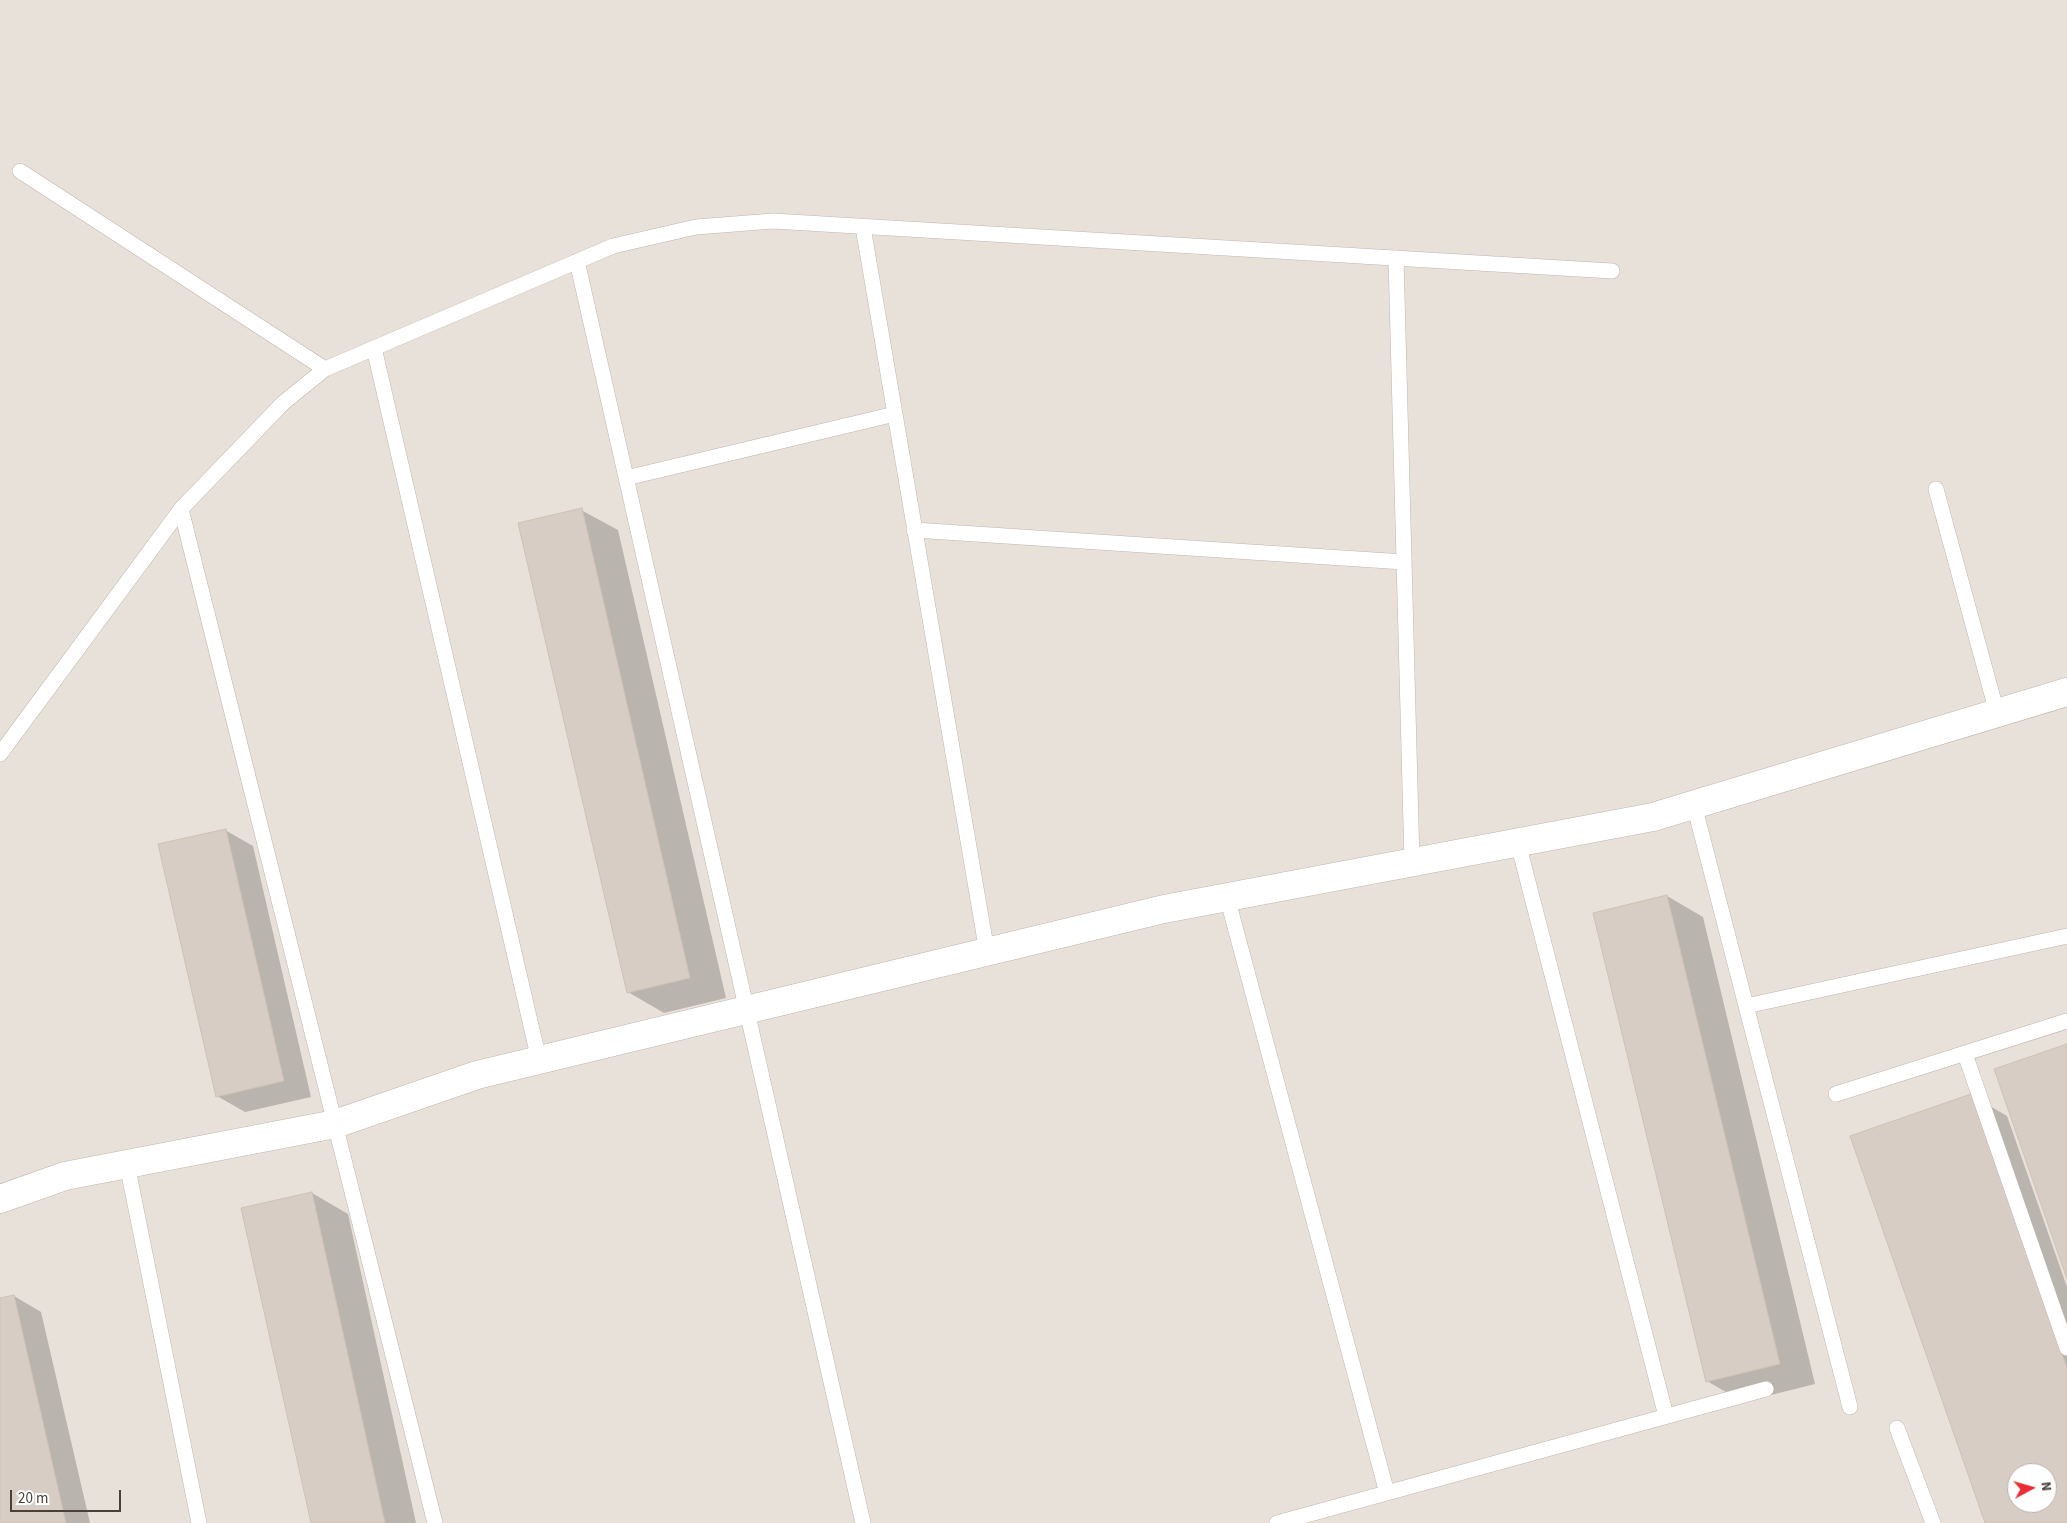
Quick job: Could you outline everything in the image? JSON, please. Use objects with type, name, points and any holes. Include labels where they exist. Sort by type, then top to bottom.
[{"type":"street","points":[[0,1198],[65,1176],[335,1124],[477,1075],[1164,909],[1653,817],[2067,692]]},
{"type":"lane","points":[[20,171],[324,368]]},
{"type":"lane","points":[[0,754],[182,509],[283,403],[324,368],[613,246],[696,228],[773,222],[1612,271]]},
{"type":"lane","points":[[863,227],[987,952]]},
{"type":"lane","points":[[1396,258],[1412,862]]},
{"type":"lane","points":[[577,261],[863,1523]]},
{"type":"lane","points":[[374,348],[539,1060]]},
{"type":"lane","points":[[626,478],[895,414]]},
{"type":"lane","points":[[1936,489],[1997,713]]},
{"type":"lane","points":[[182,509],[435,1523]]},
{"type":"lane","points":[[914,530],[1404,562]]},
{"type":"lane","points":[[1694,804],[1850,1407]]},
{"type":"lane","points":[[1518,843],[1666,1416]]},
{"type":"lane","points":[[1227,897],[1387,1493]]},
{"type":"lane","points":[[1746,1006],[2067,936]]},
{"type":"lane","points":[[1836,1094],[2067,1021]]},
{"type":"lane","points":[[1965,1054],[2067,1348]]},
{"type":"lane","points":[[127,1164],[199,1523]]},
{"type":"lane","points":[[1277,1523],[1766,1389]]},
{"type":"lane","points":[[1897,1428],[1933,1523]]},
{"type":"shaded area","points":[[0,0],[2067,0],[2067,1523],[0,1523]]},
{"type":"building","points":[[582,508],[690,978],[627,993],[518,523]]},
{"type":"building","points":[[226,829],[284,1081],[216,1097],[158,844]]},
{"type":"building","points":[[1667,895],[1780,1364],[1706,1382],[1593,913]]},
{"type":"building","points":[[2067,1044],[2067,1279],[1994,1069]]},
{"type":"building","points":[[1971,1094],[2067,1368],[2067,1523],[1985,1523],[1850,1136]]},
{"type":"building","points":[[312,1192],[385,1523],[311,1523],[241,1208]]},
{"type":"building","points":[[14,1295],[66,1523],[0,1523],[0,1298]]}]
